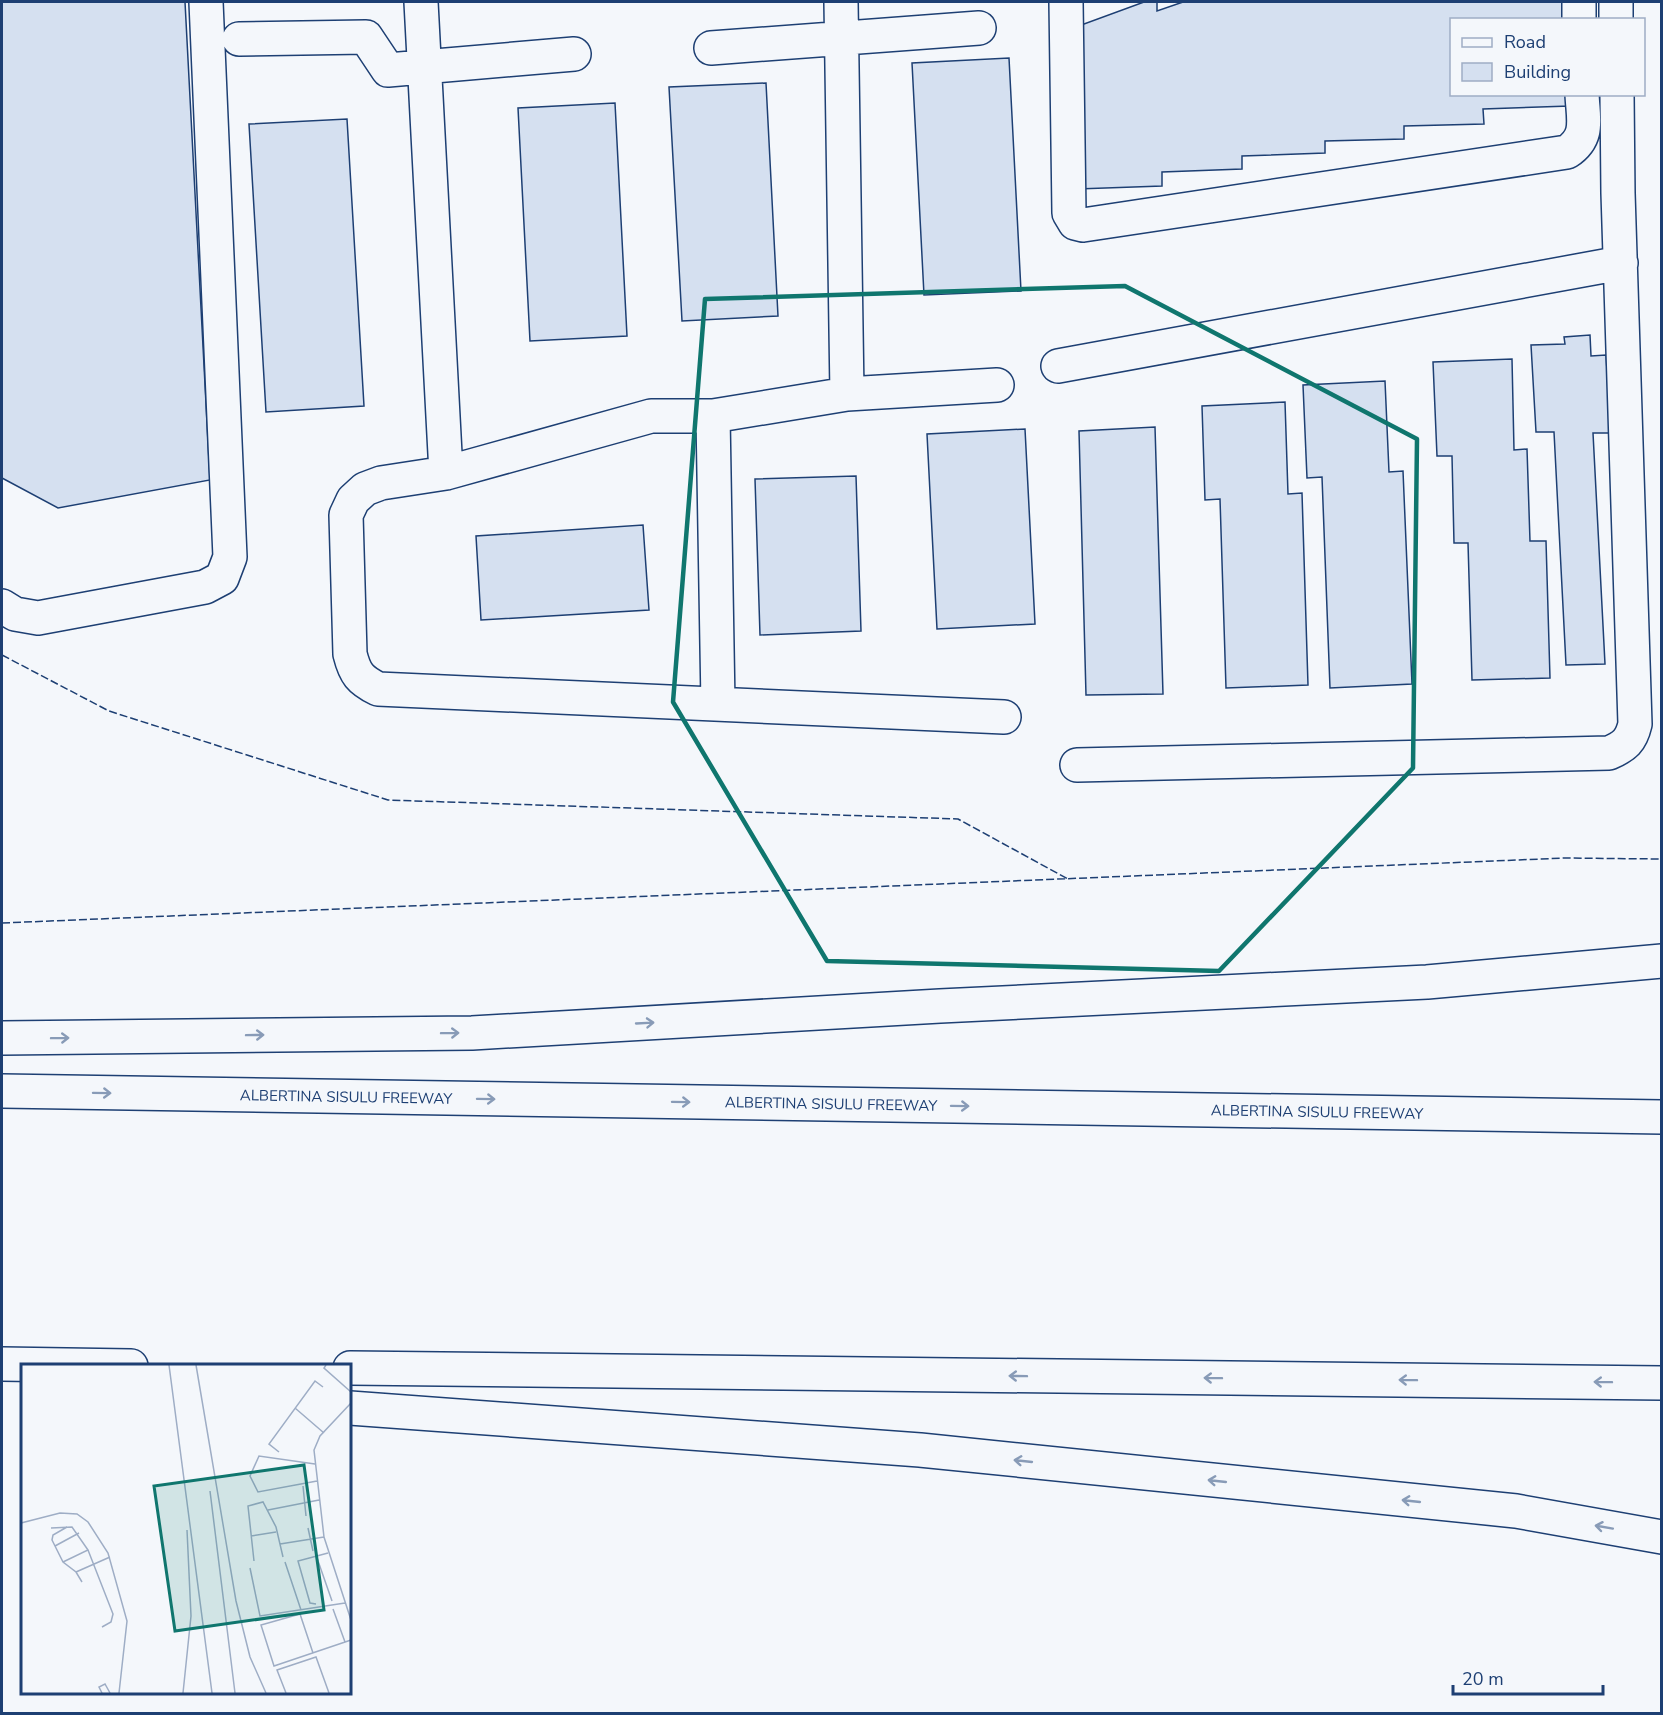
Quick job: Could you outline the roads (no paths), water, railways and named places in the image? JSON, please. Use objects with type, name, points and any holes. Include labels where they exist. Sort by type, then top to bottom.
[{"type":"main road","points":[[2,606],[15,614],[38,618],[205,587],[222,578],[230,557],[206,2]]},
{"type":"main road","points":[[421,2],[446,473]]},
{"type":"main road","points":[[841,2],[847,394]]},
{"type":"main road","points":[[1066,2],[1069,213],[1075,223],[1083,225],[1567,152],[1578,144],[1583,131],[1582,96]]},
{"type":"main road","points":[[1579,2],[1580,18]]},
{"type":"main road","points":[[1616,2],[1616,18]]},
{"type":"main road","points":[[711,48],[979,28]]},
{"type":"main road","points":[[240,39],[366,37],[388,70],[574,54]]},
{"type":"main road","points":[[1077,765],[1609,753],[1623,747],[1631,738],[1635,724],[1617,96]]},
{"type":"main road","points":[[1058,366],[1621,263]]},
{"type":"main road","points":[[997,385],[847,394],[713,416],[651,417],[446,473],[381,483],[365,489],[353,500],[346,515],[350,654],[353,668],[363,681],[378,689],[1004,717]]},
{"type":"main road","points":[[713,416],[718,705]]},
{"type":"main road","points":[[2,1038],[472,1033],[940,1006],[1427,982],[1662,961]]},
{"type":"main road","name":"ALBERTINA SISULU FREEWAY","points":[[2,1091],[1662,1117]]},
{"type":"main road","points":[[2,1364],[21,1364]]},
{"type":"main road","points":[[351,1368],[1662,1383]]},
{"type":"main road","points":[[2,1381],[21,1382]]},
{"type":"main road","points":[[351,1408],[920,1450],[1516,1511],[1662,1537]]}]
